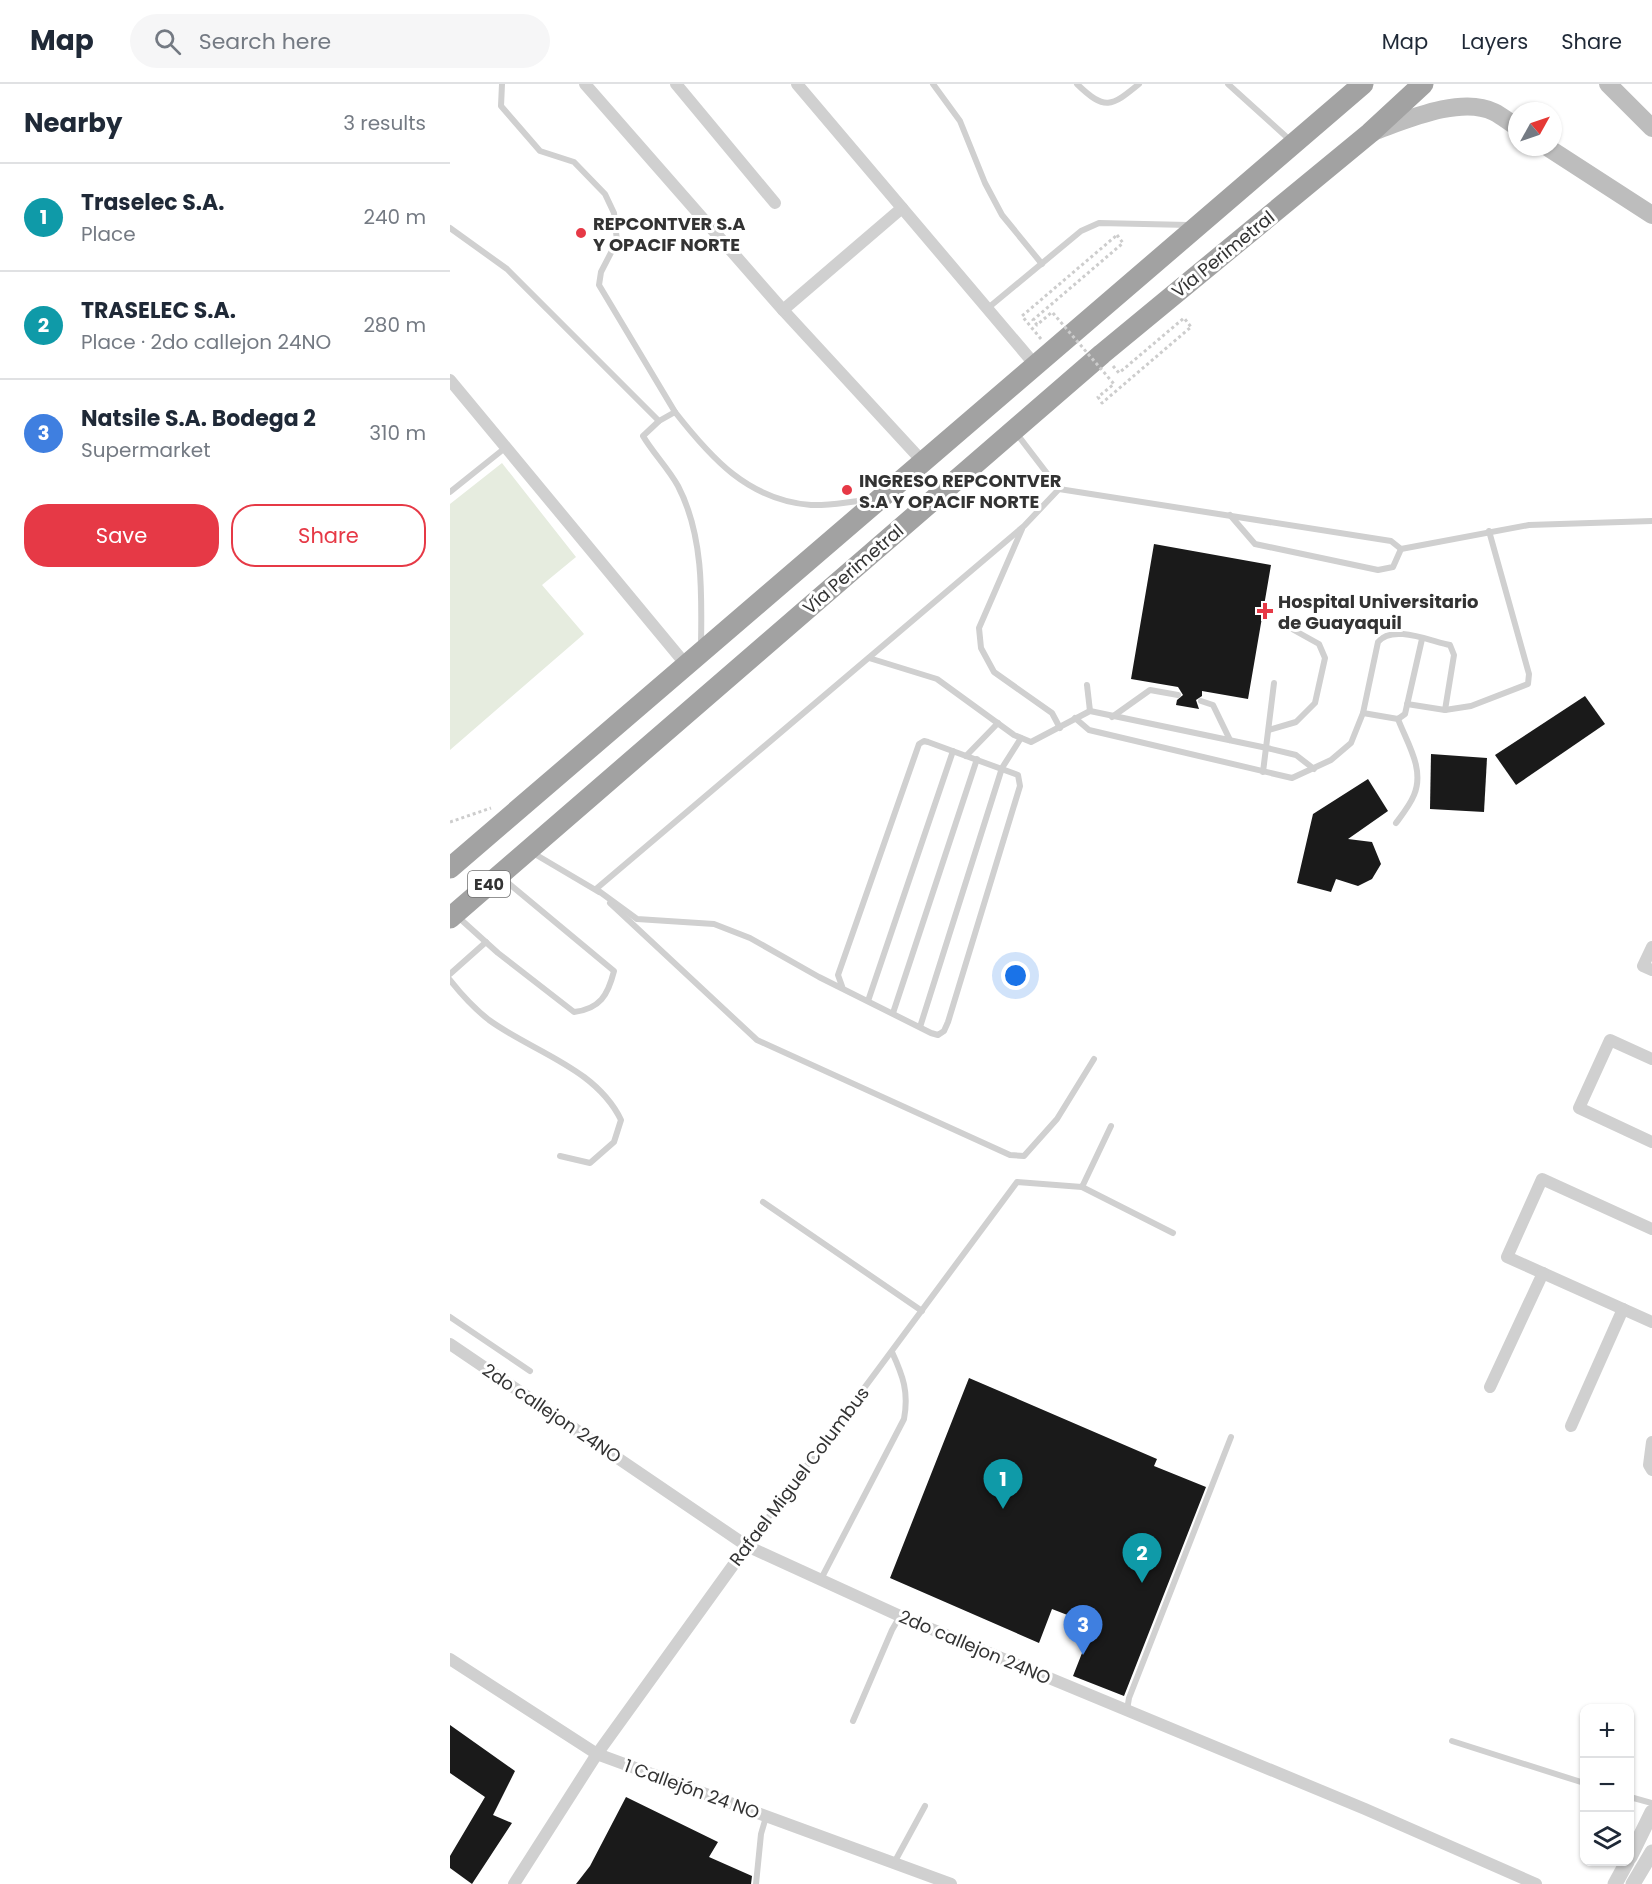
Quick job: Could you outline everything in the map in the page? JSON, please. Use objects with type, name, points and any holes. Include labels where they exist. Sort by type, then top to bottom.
[{"type":"highway","name":"Vía Perimetral","points":[[450,868],[883,499],[1363,84]]},
{"type":"highway","name":"Vía Perimetral","points":[[452,916],[1102,354],[1370,133],[1423,84]]},
{"type":"main road","points":[[1608,84],[1652,128]]},
{"type":"main road","points":[[1370,133],[1434,110],[1460,107],[1492,111],[1508,121]]},
{"type":"main road","points":[[1561,156],[1652,215]]},
{"type":"street","points":[[585,84],[783,310],[924,463]]},
{"type":"street","points":[[676,84],[775,203]]},
{"type":"street","points":[[798,84],[1036,366]]},
{"type":"street","points":[[783,310],[902,208]]},
{"type":"street","points":[[450,380],[694,660]]},
{"type":"street","points":[[1652,947],[1643,966],[1652,970]]},
{"type":"street","points":[[1652,1059],[1610,1040],[1579,1108],[1652,1142]]},
{"type":"street","points":[[1652,1229],[1542,1179],[1507,1257],[1652,1322]]},
{"type":"street","points":[[1490,1387],[1543,1273]]},
{"type":"street","points":[[1571,1426],[1623,1309]]},
{"type":"street","name":"2do callejon 24NO","points":[[450,1344],[747,1546],[820,1582],[1365,1809],[1536,1884]]},
{"type":"street","points":[[1652,1442],[1649,1465],[1652,1470]]},
{"type":"street","name":"Rafael Miguel Columbus","points":[[514,1884],[597,1754],[747,1546]]},
{"type":"street","name":"1 Callejón 24 NO","points":[[450,1659],[597,1754],[951,1884]]},
{"type":"street","points":[[1634,1847],[1652,1812]]},
{"type":"street","points":[[1633,1884],[1652,1852]]},
{"type":"street","points":[[1615,1884],[1625,1866]]},
{"type":"lane","points":[[502,84],[501,105],[540,151],[574,162],[605,194],[614,213],[617,241],[601,272],[599,285],[675,412],[705,450],[733,476],[764,493],[811,505],[883,499]]},
{"type":"lane","points":[[933,84],[960,121],[985,183],[1002,215],[1042,264]]},
{"type":"lane","points":[[1077,84],[1092,99],[1104,105],[1118,102],[1139,84]]},
{"type":"lane","points":[[1228,84],[1294,143]]},
{"type":"lane","points":[[988,308],[1081,231],[1099,223],[1199,225]]},
{"type":"lane","points":[[450,228],[507,269],[659,421]]},
{"type":"lane","points":[[675,412],[659,421],[643,436],[678,486],[690,514],[697,549],[701,592],[694,660]]},
{"type":"lane","points":[[1014,430],[1059,489],[1391,541],[1401,549]]},
{"type":"lane","points":[[450,492],[506,447]]},
{"type":"lane","points":[[596,889],[1024,526],[1059,489]]},
{"type":"lane","points":[[1230,514],[1255,544],[1378,570],[1393,567],[1401,549]]},
{"type":"lane","points":[[1401,549],[1529,525],[1652,521]]},
{"type":"lane","points":[[1024,526],[979,628],[981,648],[994,672],[1052,713],[1060,728]]},
{"type":"lane","points":[[1407,704],[1445,710],[1470,706],[1528,684],[1529,674],[1489,531]]},
{"type":"lane","points":[[1269,730],[1296,722],[1315,703],[1325,657],[1319,644],[1292,629]]},
{"type":"lane","points":[[1076,718],[1089,730],[1292,778],[1314,770],[1331,760],[1351,743],[1363,713],[1377,642],[1383,636],[1396,633],[1450,645],[1454,655],[1445,710]]},
{"type":"lane","points":[[1363,713],[1398,718],[1405,714],[1422,639]]},
{"type":"lane","points":[[869,658],[936,679],[998,723],[1031,742],[1090,711],[1296,755],[1314,770]]},
{"type":"lane","points":[[1263,772],[1274,684]]},
{"type":"lane","points":[[1087,685],[1090,711]]},
{"type":"lane","points":[[1112,717],[1150,690],[1178,695]]},
{"type":"lane","points":[[1201,701],[1213,705],[1230,740]]},
{"type":"lane","points":[[1396,824],[1414,795],[1418,774],[1414,756],[1398,718]]},
{"type":"lane","points":[[966,756],[998,723]]},
{"type":"lane","points":[[920,1027],[1002,768],[1021,738]]},
{"type":"lane","points":[[527,850],[596,889],[637,919],[714,924],[741,934],[843,989],[938,1035],[944,1031],[948,1022],[1020,786],[1021,780],[1018,775],[924,741],[919,744],[838,975],[843,989]]},
{"type":"lane","points":[[868,1001],[953,751]]},
{"type":"lane","points":[[893,1013],[977,759]]},
{"type":"lane","points":[[452,916],[574,1012],[587,1011],[609,991],[614,971],[499,875]]},
{"type":"lane","points":[[596,889],[757,1040],[1010,1155],[1024,1156],[1057,1119],[1094,1059]]},
{"type":"lane","points":[[450,974],[486,942]]},
{"type":"lane","points":[[450,980],[489,1019],[588,1080],[612,1100],[621,1119],[614,1142],[590,1163],[560,1156]]},
{"type":"lane","points":[[1111,1126],[1082,1187],[1173,1233]]},
{"type":"lane","name":"Rafael Miguel Columbus","points":[[747,1546],[1017,1182],[1082,1187]]},
{"type":"lane","points":[[763,1202],[922,1311]]},
{"type":"lane","points":[[450,1317],[530,1371]]},
{"type":"lane","points":[[820,1582],[904,1419],[908,1402],[906,1382],[892,1352]]},
{"type":"lane","points":[[1127,1711],[1129,1698],[1231,1437]]},
{"type":"lane","points":[[853,1721],[900,1616]]},
{"type":"lane","points":[[1452,1741],[1580,1782]]},
{"type":"lane","points":[[1634,1798],[1652,1803]]},
{"type":"lane","points":[[894,1864],[926,1806]]},
{"type":"lane","points":[[756,1884],[761,1834],[766,1817]]},
{"type":"path","points":[[1052,352],[1022,316],[1117,235],[1123,243],[1033,320],[1037,325],[1052,312],[1114,384],[1098,398],[1102,403],[1191,327],[1184,318],[1119,374],[1102,354]]},
{"type":"shaded area","points":[[502,463],[576,557],[542,585],[584,634],[450,750],[450,504]]},
{"type":"building","points":[[1154,544],[1271,565],[1248,699],[1202,691],[1202,696],[1196,700],[1199,709],[1176,705],[1177,700],[1183,695],[1178,687],[1131,679]]},
{"type":"building","points":[[1585,696],[1605,724],[1516,785],[1495,755]]},
{"type":"building","points":[[1431,754],[1487,758],[1484,812],[1430,809]]},
{"type":"building","points":[[1368,779],[1388,811],[1348,839],[1372,842],[1381,864],[1372,879],[1358,886],[1336,879],[1331,892],[1297,883],[1313,814]]},
{"type":"building","points":[[969,1378],[1157,1459],[1154,1466],[1206,1487],[1124,1696],[1073,1676],[1093,1625],[1052,1609],[1039,1643],[890,1578]]},
{"type":"building","points":[[450,1725],[515,1771],[493,1815],[512,1823],[472,1884],[450,1868],[450,1856],[485,1797],[450,1773]]},
{"type":"building","points":[[626,1797],[718,1842],[709,1857],[752,1876],[751,1884],[576,1884],[590,1866]]},
{"type":"place","name":"REPCONTVER S.A Y OPACIF NORTE","points":[[581,233]]},
{"type":"place","name":"INGRESO REPCONTVER S.A Y OPACIF NORTE","points":[[847,490]]},
{"type":"place","name":"Hospital Universitario de Guayaquil","points":[[1265,611]]},
{"type":"place","name":"Traselec S.A.","points":[[1003,1509]]},
{"type":"place","name":"TRASELEC S.A.","points":[[1142,1583]]},
{"type":"place","name":"Natsile S.A. Bodega 2","points":[[1083,1655]]}]
